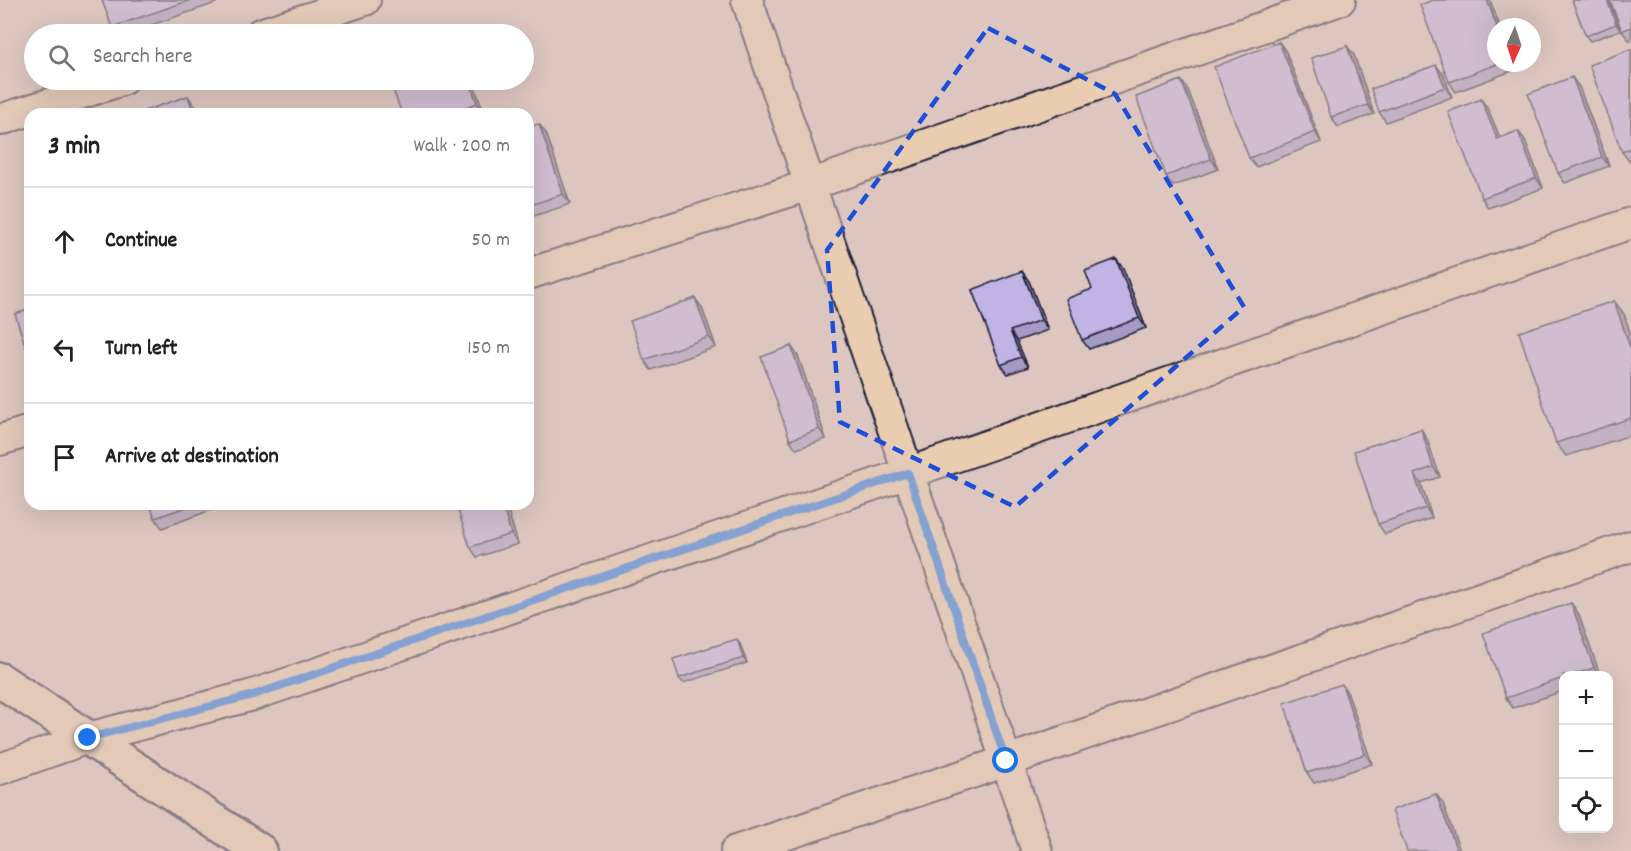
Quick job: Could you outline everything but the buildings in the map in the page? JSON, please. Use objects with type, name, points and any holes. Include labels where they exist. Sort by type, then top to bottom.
[{"type":"street","points":[[291,24],[365,0]]},
{"type":"street","points":[[747,0],[1037,851]]},
{"type":"street","points":[[534,272],[810,185],[1340,0]]},
{"type":"street","points":[[37,108],[92,90]]},
{"type":"street","points":[[0,120],[24,112]]},
{"type":"street","points":[[0,769],[88,738],[253,695],[1631,224]]},
{"type":"street","points":[[0,440],[24,433]]},
{"type":"street","points":[[736,851],[1006,761],[1631,546]]},
{"type":"street","points":[[0,680],[260,851]]},
{"type":"highlighted area","points":[[988,28],[1115,94],[1244,307],[1015,507],[840,422],[827,250]]},
{"type":"route","points":[[88,738],[253,695],[908,473],[1006,761]]}]
